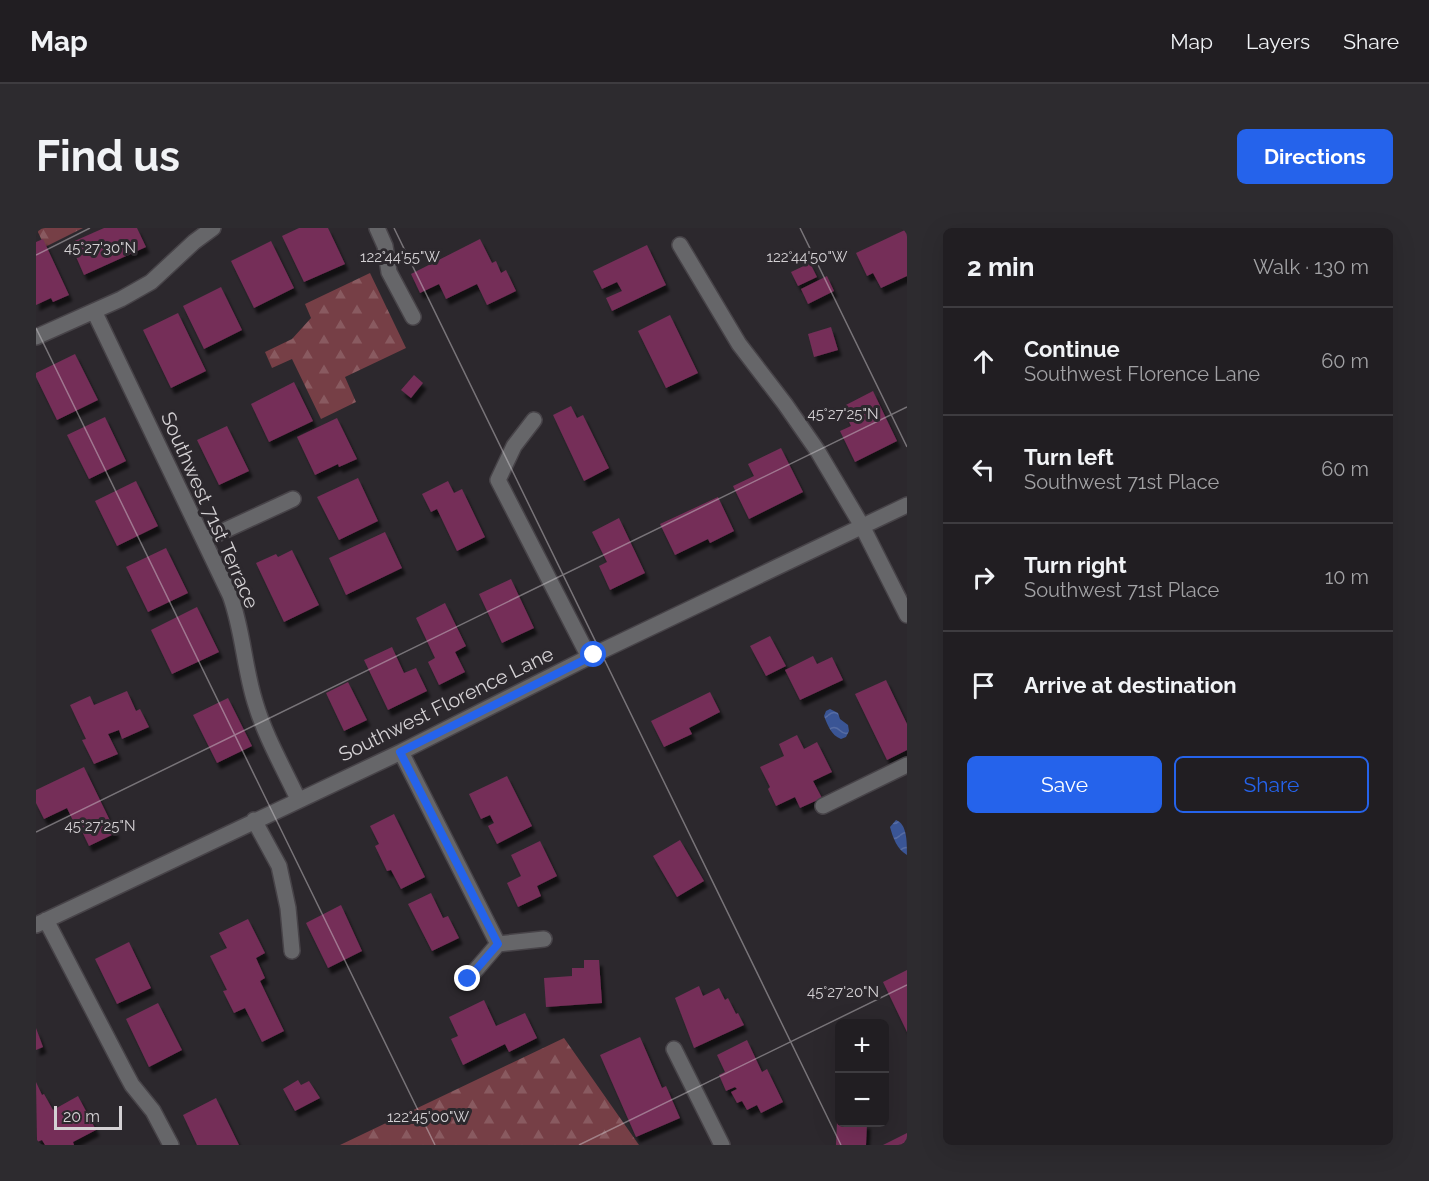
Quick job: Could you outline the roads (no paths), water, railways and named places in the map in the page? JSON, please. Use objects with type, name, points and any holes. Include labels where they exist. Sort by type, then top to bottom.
[{"type":"street","points":[[36,337],[151,282],[194,242],[213,228]]},
{"type":"street","points":[[377,228],[386,246],[389,272],[413,317]]},
{"type":"street","points":[[680,245],[738,344],[798,422],[862,526],[907,615]]},
{"type":"street","name":"Southwest 71st Terrace","points":[[94,311],[204,540],[238,617],[248,672],[261,722],[298,799]]},
{"type":"street","points":[[534,420],[514,446],[498,480],[589,657]]},
{"type":"street","points":[[204,540],[293,499]]},
{"type":"street","name":"Southwest Florence Lane","points":[[41,922],[400,752],[589,657],[907,505]]},
{"type":"street","points":[[400,752],[498,944]]},
{"type":"street","points":[[823,806],[907,765]]},
{"type":"street","points":[[254,820],[279,866],[288,908],[292,951]]},
{"type":"street","points":[[41,922],[124,1072],[153,1111],[171,1145]]},
{"type":"street","points":[[468,979],[498,944],[544,939]]},
{"type":"street","points":[[674,1049],[722,1145]]},
{"type":"water","points":[[830,709],[838,713],[840,719],[848,725],[849,731],[846,737],[841,739],[830,730],[824,716]]},
{"type":"water","points":[[896,820],[904,829],[907,855],[898,846],[891,831],[890,827]]}]
